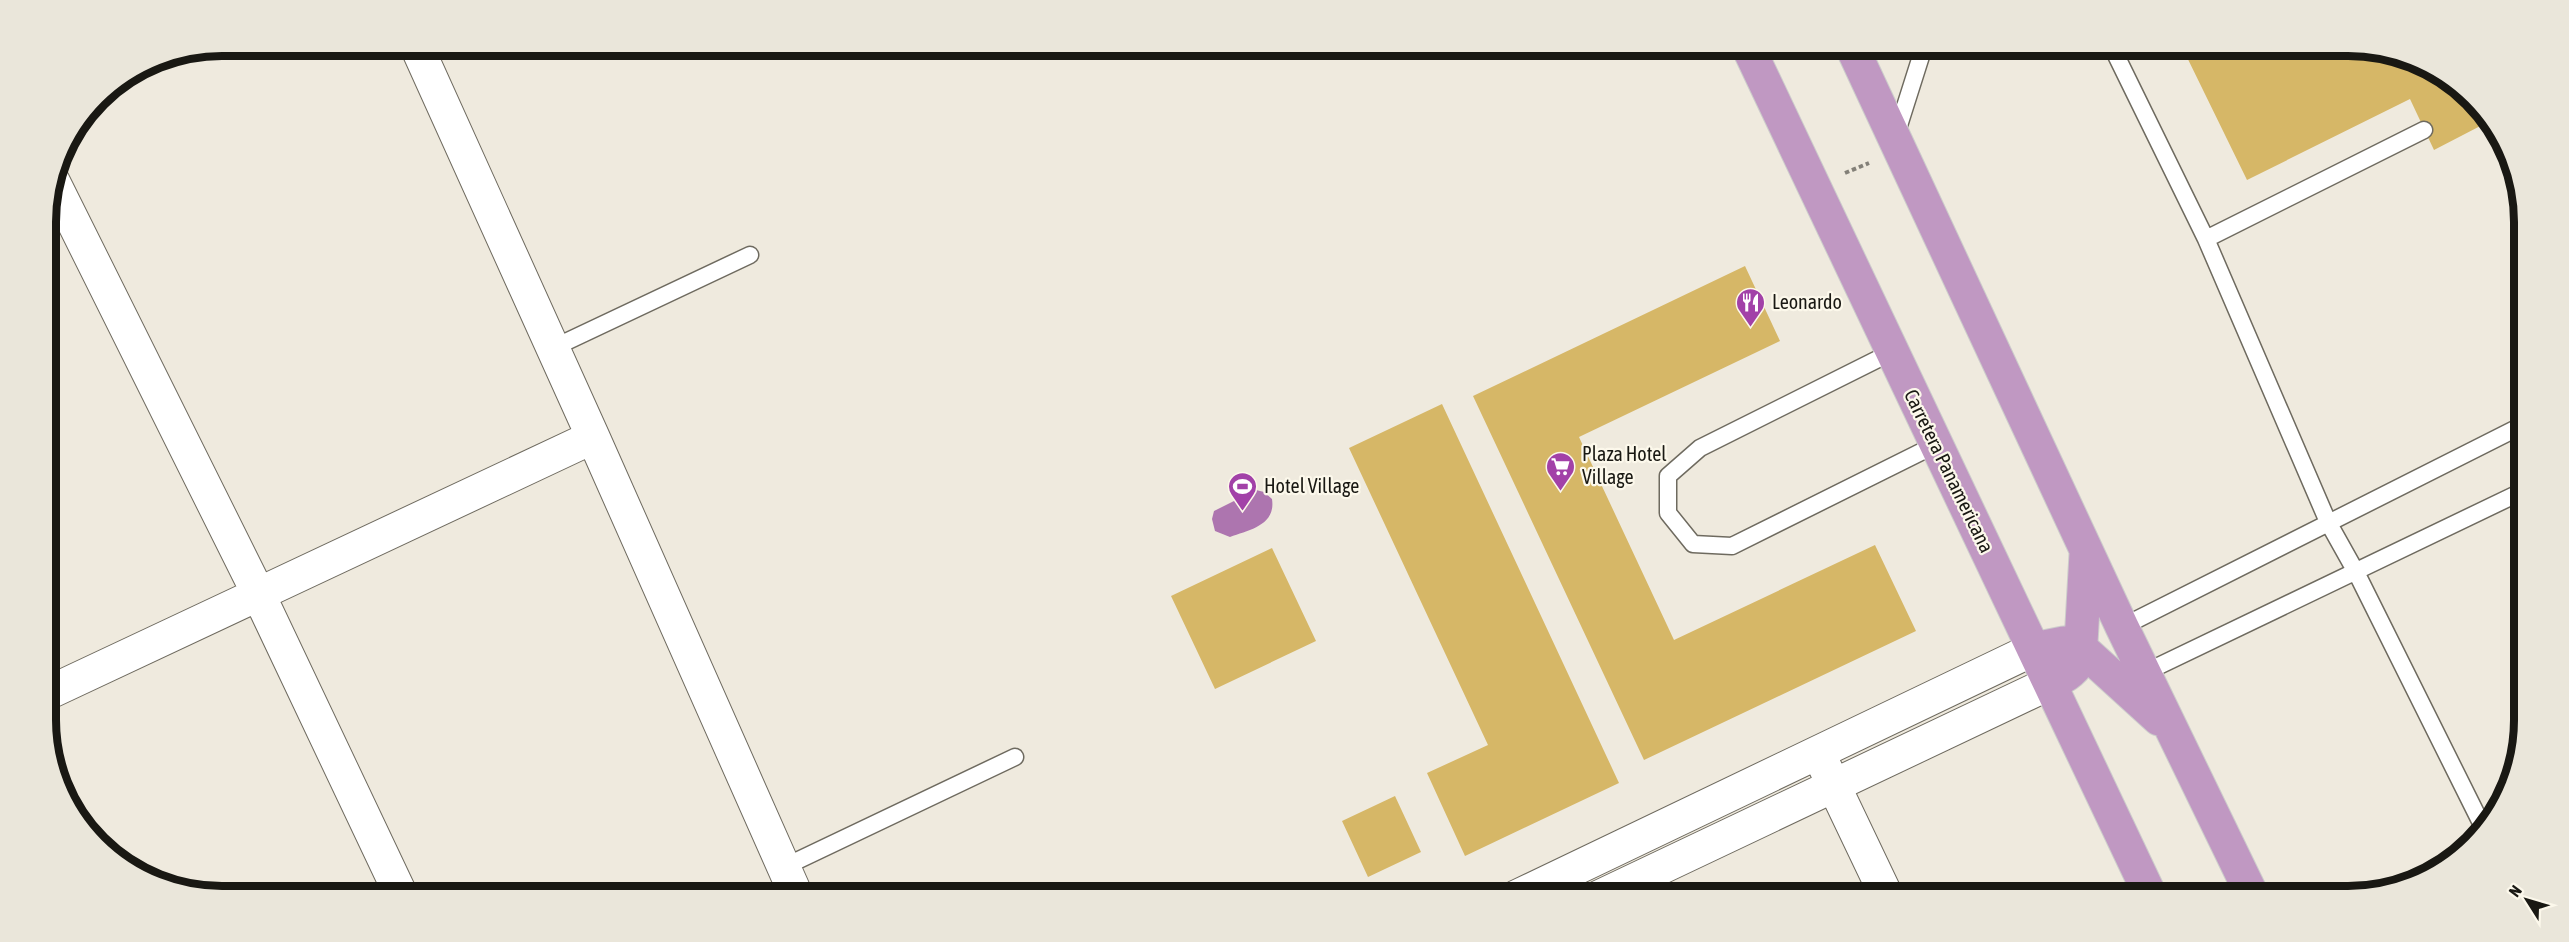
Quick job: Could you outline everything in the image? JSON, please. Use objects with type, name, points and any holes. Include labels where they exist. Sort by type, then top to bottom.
[{"type":"highway","name":"Carretera Panamericana","points":[[1752,56],[2146,886]]},
{"type":"highway","points":[[1856,56],[2122,627],[2248,886]]},
{"type":"highway","points":[[2050,683],[2073,670],[2080,660],[2086,549]]},
{"type":"highway","points":[[2034,649],[2064,643],[2082,650],[2171,730]]},
{"type":"street","points":[[421,56],[792,886]]},
{"type":"street","points":[[59,192],[258,593],[397,886]]},
{"type":"street","points":[[56,689],[593,437]]},
{"type":"street","points":[[1539,886],[2034,649]]},
{"type":"street","points":[[1622,886],[2050,683]]},
{"type":"street","points":[[1818,753],[1882,886]]},
{"type":"lane","points":[[1897,144],[1921,56]]},
{"type":"lane","points":[[2116,56],[2206,239],[2328,522],[2356,572],[2479,820]]},
{"type":"lane","points":[[2206,239],[2424,130]]},
{"type":"lane","points":[[553,348],[750,255]]},
{"type":"lane","points":[[1892,352],[1700,448],[1668,476],[1668,513],[1693,544],[1732,546],[1937,444]]},
{"type":"lane","points":[[2122,627],[2514,429]]},
{"type":"lane","points":[[2144,673],[2514,495]]},
{"type":"lane","points":[[784,867],[1015,757]]},
{"type":"path","points":[[1814,186],[1897,144]]},
{"type":"shaded area","name":"Hotel Village","points":[[1256,490],[1264,492],[1272,499],[1272,508],[1266,521],[1253,529],[1230,537],[1215,531],[1212,519],[1214,511]]},
{"type":"building","points":[[2186,56],[2347,56],[2390,61],[2421,73],[2440,84],[2457,97],[2482,125],[2434,150],[2410,99],[2247,180]]},
{"type":"building","name":"Plaza Hotel Village","points":[[1745,266],[1780,341],[1579,437],[1674,640],[1875,545],[1916,631],[1644,760],[1473,396]]},
{"type":"building","points":[[1442,404],[1619,783],[1465,856],[1427,773],[1488,745],[1349,448]]},
{"type":"building","points":[[1272,548],[1316,641],[1215,689],[1171,596]]},
{"type":"building","points":[[1395,796],[1421,852],[1368,877],[1342,821]]},
{"type":"place","name":"Leonardo","points":[[1751,328]]},
{"type":"place","name":"Plaza Hotel Village","points":[[1561,492]]},
{"type":"place","name":"Hotel Village","points":[[1243,512]]}]
